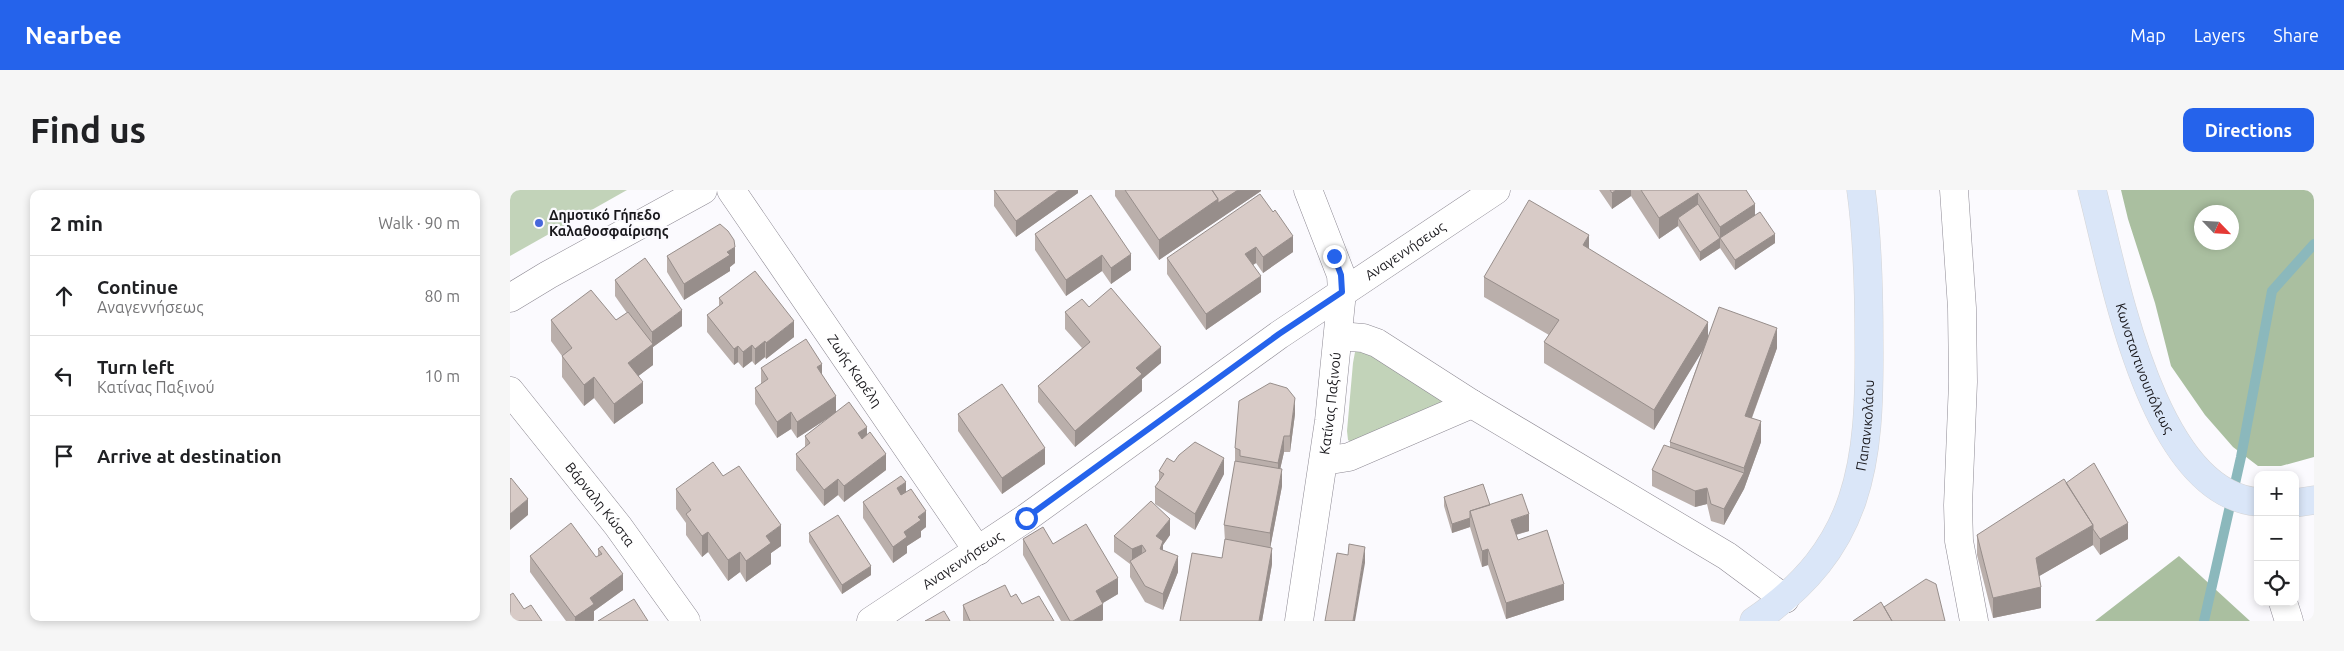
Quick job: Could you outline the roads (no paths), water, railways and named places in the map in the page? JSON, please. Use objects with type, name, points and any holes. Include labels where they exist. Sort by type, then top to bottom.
[{"type":"main road","name":"Παπανικολάου","points":[[1754,621],[1785,599],[1808,576],[1830,547],[1843,522],[1860,476],[1866,442],[1870,373],[1869,268],[1861,190]]},
{"type":"main road","name":"Κωνσταντινουπόλεως","points":[[2092,190],[2127,322],[2141,367],[2162,420],[2187,458],[2210,480],[2227,492],[2254,502]]},
{"type":"main road","points":[[2299,502],[2314,500]]},
{"type":"street","points":[[510,298],[548,274],[703,190]]},
{"type":"street","name":"Ζωής Καρέλη","points":[[731,190],[978,551]]},
{"type":"street","name":"Κατίνας Παξινού","points":[[1299,621],[1324,460],[1339,336],[1342,292],[1341,275],[1308,190]]},
{"type":"street","name":"Αναγεννήσεως","points":[[871,621],[978,551],[1279,334],[1496,190]]},
{"type":"street","points":[[1954,190],[1962,308],[1963,373],[1958,505],[1959,541],[1974,621]]},
{"type":"street","points":[[1339,336],[1369,339],[1472,404],[1727,556],[1785,599]]},
{"type":"street","name":"Βάρναλη Κώστα","points":[[510,391],[613,519],[686,621]]},
{"type":"street","points":[[1324,460],[1349,458],[1472,404]]},
{"type":"street","points":[[2284,606],[2289,621]]},
{"type":"waterway","points":[[2204,621],[2241,457],[2272,291],[2314,244]]},
{"type":"place","name":"Δημοτικό Γήπεδο Καλαθοσφαίρισης","points":[[539,223]]}]
